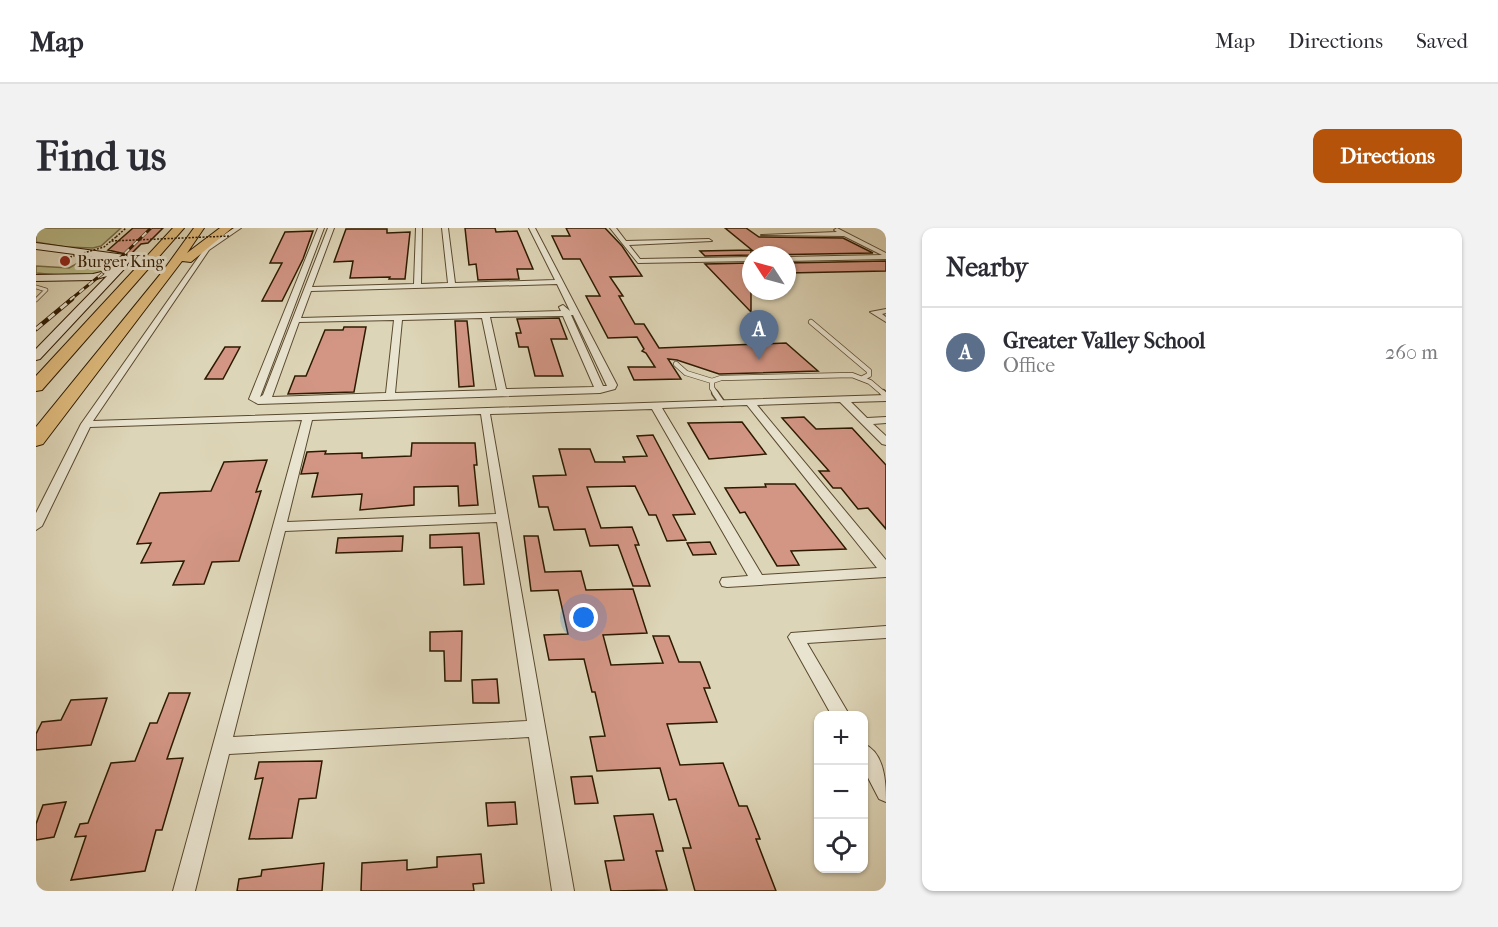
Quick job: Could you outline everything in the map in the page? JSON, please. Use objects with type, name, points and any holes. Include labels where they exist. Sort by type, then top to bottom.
[{"type":"highway","points":[[36,386],[98,320],[121,289],[179,228]]},
{"type":"highway","points":[[36,440],[167,274],[199,228]]},
{"type":"highway","points":[[167,274],[229,232]]},
{"type":"highway","points":[[121,289],[129,266],[129,254]]},
{"type":"street","points":[[36,526],[86,424],[207,249],[238,228]]},
{"type":"street","points":[[321,228],[254,399],[610,389],[612,385],[576,313],[530,232]]},
{"type":"street","points":[[252,419],[298,320],[331,228]]},
{"type":"street","points":[[417,286],[419,228]]},
{"type":"street","points":[[445,228],[452,285]]},
{"type":"street","points":[[613,228],[638,261],[742,259]]},
{"type":"street","points":[[833,228],[886,256]]},
{"type":"street","points":[[530,232],[550,282],[600,390]]},
{"type":"street","points":[[765,235],[844,234]]},
{"type":"street","points":[[624,243],[709,241]]},
{"type":"street","points":[[36,246],[129,254]]},
{"type":"street","points":[[36,356],[106,284],[129,254]]},
{"type":"street","points":[[796,259],[886,256]]},
{"type":"street","points":[[36,278],[93,277],[117,271]]},
{"type":"street","points":[[68,278],[106,284]]},
{"type":"street","points":[[310,289],[560,282]]},
{"type":"street","points":[[886,311],[874,312],[886,320]]},
{"type":"street","points":[[298,320],[576,313]]},
{"type":"street","points":[[486,316],[502,393]]},
{"type":"street","points":[[390,396],[398,317]]},
{"type":"street","points":[[86,424],[886,397]]},
{"type":"street","points":[[842,399],[886,442]]},
{"type":"street","points":[[749,402],[886,571]]},
{"type":"street","points":[[655,405],[758,580]]},
{"type":"street","points":[[485,411],[563,891]]},
{"type":"street","points":[[184,891],[308,417]]},
{"type":"street","points":[[864,421],[886,420]]},
{"type":"street","points":[[279,527],[502,518]]},
{"type":"street","points":[[727,582],[886,571]]},
{"type":"street","points":[[839,711],[796,637],[886,632]]},
{"type":"street","points":[[222,746],[537,728]]},
{"type":"street","points":[[868,760],[886,792]]},
{"type":"lane","points":[[36,287],[45,290],[36,300]]},
{"type":"lane","points":[[811,322],[869,370],[868,375],[863,378]]},
{"type":"lane","points":[[676,363],[686,373],[712,381],[721,378],[842,375],[863,378],[886,397]]},
{"type":"lane","points":[[712,381],[712,387],[722,403]]},
{"type":"path","points":[[70,257],[104,248],[126,228]]},
{"type":"path","points":[[111,241],[229,232]]},
{"type":"green space","points":[[36,228],[121,228],[101,246],[93,248],[65,247],[36,242]]},
{"type":"green space","points":[[87,258],[115,261],[117,266],[89,275],[36,273],[36,266],[69,268]]},
{"type":"building","points":[[133,228],[163,228],[148,243],[141,244],[130,255],[108,250]]},
{"type":"building","points":[[465,228],[495,228],[496,232],[517,231],[533,269],[517,269],[519,279],[478,280],[476,264],[469,265]]},
{"type":"building","points":[[566,228],[605,228],[622,246],[642,276],[610,277],[623,296],[619,296],[635,324],[644,324],[659,348],[786,343],[818,371],[719,374],[668,359],[681,379],[634,380],[628,367],[655,367],[646,353],[642,351],[644,349],[637,337],[608,338],[586,296],[600,296],[580,259],[563,259],[552,236],[570,236]]},
{"type":"building","points":[[725,228],[746,228],[759,237],[843,238],[873,253],[796,254],[796,246],[747,246]]},
{"type":"building","points":[[346,229],[387,229],[387,233],[410,232],[405,279],[350,278],[353,261],[334,262]]},
{"type":"building","points":[[313,231],[303,259],[282,301],[262,301],[282,263],[270,263],[285,232]]},
{"type":"building","points":[[742,250],[742,255],[705,256],[700,251]]},
{"type":"building","points":[[886,261],[886,271],[796,273],[796,263]]},
{"type":"building","points":[[742,263],[742,300],[751,300],[751,312],[705,264]]},
{"type":"building","points":[[559,318],[567,339],[551,339],[563,376],[535,376],[528,347],[519,347],[516,333],[521,333],[517,319]]},
{"type":"building","points":[[455,321],[467,321],[474,386],[459,387]]},
{"type":"building","points":[[344,327],[366,327],[354,392],[288,394],[295,376],[306,376],[325,330],[343,330]]},
{"type":"building","points":[[225,347],[240,347],[223,379],[205,379]]},
{"type":"building","points":[[804,417],[816,429],[852,428],[886,465],[886,529],[868,508],[858,509],[841,488],[833,488],[819,471],[829,471],[782,418]]},
{"type":"building","points":[[742,422],[766,454],[709,459],[688,423]]},
{"type":"building","points":[[653,435],[695,514],[673,515],[686,540],[667,541],[656,515],[649,515],[635,486],[587,487],[601,528],[632,527],[639,545],[635,545],[650,586],[633,586],[618,545],[590,546],[585,529],[554,530],[548,507],[539,507],[533,476],[566,475],[559,449],[590,449],[595,462],[625,462],[623,457],[647,456],[637,436]]},
{"type":"building","points":[[412,443],[475,443],[477,465],[474,465],[478,505],[459,506],[458,486],[414,487],[414,505],[360,510],[362,494],[312,497],[318,473],[301,474],[307,452],[362,453],[362,458],[411,456]]},
{"type":"building","points":[[267,460],[256,492],[261,491],[239,561],[212,562],[204,584],[173,585],[184,561],[141,563],[151,543],[137,544],[160,493],[211,491],[224,462]]},
{"type":"building","points":[[765,484],[795,484],[846,549],[791,551],[799,565],[777,566],[745,512],[740,513],[725,488],[766,487]]},
{"type":"building","points":[[479,533],[484,584],[464,585],[462,547],[430,548],[430,535]]},
{"type":"building","points":[[403,536],[402,551],[336,553],[338,538]]},
{"type":"building","points":[[524,536],[538,536],[545,572],[581,571],[586,590],[633,589],[647,633],[603,635],[611,665],[663,663],[653,636],[669,636],[679,662],[700,662],[710,688],[704,688],[717,722],[667,724],[680,765],[723,763],[739,806],[747,806],[760,839],[756,839],[776,891],[695,891],[683,848],[691,848],[676,799],[669,800],[660,768],[597,771],[590,737],[605,736],[595,692],[592,692],[584,659],[549,660],[544,635],[568,634],[558,590],[531,591]]},
{"type":"building","points":[[710,542],[716,554],[693,555],[687,543]]},
{"type":"building","points":[[462,631],[461,681],[445,681],[444,651],[430,651],[430,632]]},
{"type":"building","points":[[497,679],[499,703],[473,703],[472,680]]},
{"type":"building","points":[[169,693],[190,693],[167,759],[183,758],[162,830],[156,830],[145,871],[71,880],[86,836],[75,837],[80,824],[88,823],[111,763],[135,761],[150,723],[157,723]]},
{"type":"building","points":[[107,698],[91,745],[36,750],[36,734],[42,722],[61,720],[71,700]]},
{"type":"building","points":[[322,761],[316,798],[299,799],[292,838],[249,839],[263,778],[255,779],[259,762]]},
{"type":"building","points":[[592,776],[598,803],[575,804],[571,777]]},
{"type":"building","points":[[66,802],[54,837],[36,840],[36,824],[43,805]]},
{"type":"building","points":[[515,802],[517,824],[488,826],[486,803]]},
{"type":"building","points":[[653,814],[663,851],[656,851],[667,890],[611,891],[605,861],[624,860],[614,816]]},
{"type":"building","points":[[481,854],[484,883],[473,884],[474,891],[361,891],[362,863],[407,860],[407,870],[437,867],[437,857]]},
{"type":"building","points":[[324,863],[322,891],[237,891],[239,879],[261,876],[262,870]]},
{"type":"railway","points":[[70,300],[113,265],[151,228]]},
{"type":"railway","points":[[36,329],[72,299]]},
{"type":"place","name":"Burger King","points":[[65,261]]},
{"type":"place","name":"Greater Valley School","points":[[759,360]]}]
